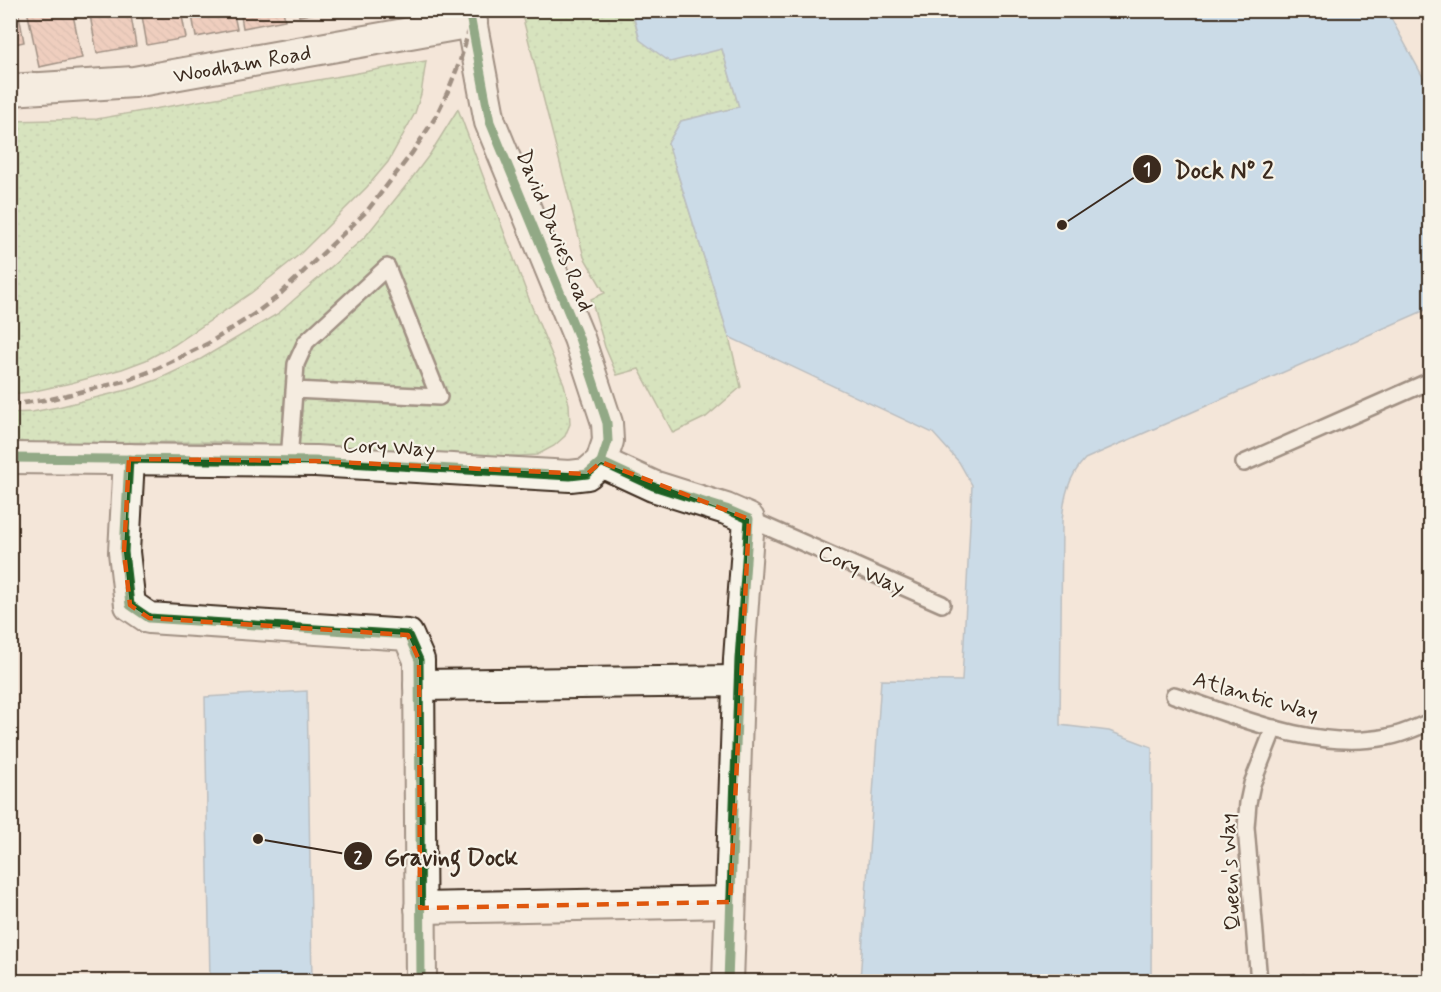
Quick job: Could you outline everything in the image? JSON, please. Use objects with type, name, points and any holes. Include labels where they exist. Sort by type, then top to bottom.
[{"type":"street","name":"Woodham Road","points":[[10,90],[134,82],[470,16]]},
{"type":"street","name":"David Davies Road","points":[[470,16],[490,122],[579,339],[607,423],[608,441],[601,462]]},
{"type":"street","name":"Cory Way","points":[[10,458],[327,462],[570,477],[587,474],[601,462],[653,486],[726,509],[749,519]]},
{"type":"street","points":[[129,459],[124,552],[130,605],[149,618],[408,635],[419,660],[421,981]]},
{"type":"street","points":[[728,981],[738,681],[749,519]]},
{"type":"street","points":[[419,685],[738,681]]},
{"type":"street","points":[[420,908],[730,902]]},
{"type":"lane","points":[[289,461],[294,390],[296,364],[306,342],[387,267],[439,397],[294,390]]},
{"type":"lane","points":[[1244,463],[1431,381]]},
{"type":"lane","name":"Cory Way","points":[[749,519],[942,604]]},
{"type":"lane","name":"Atlantic Way","points":[[1174,695],[1275,728],[1315,737],[1344,740],[1389,737],[1431,722]]},
{"type":"lane","name":"Queen's Way","points":[[1259,981],[1246,827],[1252,784],[1275,728]]},
{"type":"highlighted area","points":[[129,459],[315,461],[587,474],[601,462],[749,519],[730,902],[420,908],[419,660],[408,635],[149,618],[130,605],[124,552]]},
{"type":"green space","points":[[521,11],[632,11],[640,40],[722,49],[739,107],[681,121],[668,143],[729,337],[741,387],[706,417],[673,433],[639,369],[617,375],[605,347],[591,299],[605,293],[584,257]]},
{"type":"green space","points":[[426,61],[421,94],[415,113],[388,162],[367,187],[300,254],[251,293],[174,345],[146,360],[71,383],[11,394],[11,121],[97,119]]},
{"type":"green space","points":[[458,109],[532,307],[564,384],[569,404],[570,424],[565,436],[554,446],[537,455],[466,456],[227,442],[11,443],[11,413],[58,407],[135,388],[201,359],[279,313],[365,237],[430,154]]},
{"type":"water","points":[[632,11],[1387,11],[1430,90],[1430,308],[1085,459],[1068,488],[1062,521],[1060,725],[1109,731],[1152,747],[1151,981],[860,981],[881,680],[962,681],[972,485],[959,462],[933,433],[729,337],[668,143],[681,121],[739,107],[722,49],[670,62],[640,40]]},
{"type":"water","points":[[307,691],[312,981],[210,981],[205,697]]},
{"type":"building","points":[[10,10],[18,10],[24,42],[10,45]]},
{"type":"building","points":[[27,10],[72,10],[82,58],[39,67]]},
{"type":"building","points":[[89,10],[130,10],[136,46],[97,53]]},
{"type":"building","points":[[141,10],[181,10],[186,38],[147,45]]},
{"type":"building","points":[[191,10],[233,10],[237,29],[196,37]]},
{"type":"building","points":[[240,10],[283,10],[285,20],[243,28]]},
{"type":"building","points":[[298,10],[331,10],[299,16]]},
{"type":"building","points":[[1303,974],[1332,982],[1302,982]]},
{"type":"railway","points":[[10,405],[51,399],[125,381],[154,370],[209,343],[277,297],[367,211],[412,153],[435,118],[448,91],[460,61],[475,10]]},
{"type":"cycle path","points":[[10,458],[315,461],[570,476],[587,474],[601,462],[608,441],[607,423],[579,338],[490,122],[469,10]]},
{"type":"cycle path","points":[[129,459],[124,552],[130,605],[149,618],[408,635],[419,660],[421,982]]},
{"type":"cycle path","points":[[601,462],[653,486],[726,509],[749,519],[739,659],[728,982]]},
{"type":"place","name":"Dock Nº 2","points":[[1062,225]]},
{"type":"place","name":"Graving Dock","points":[[258,839]]}]
